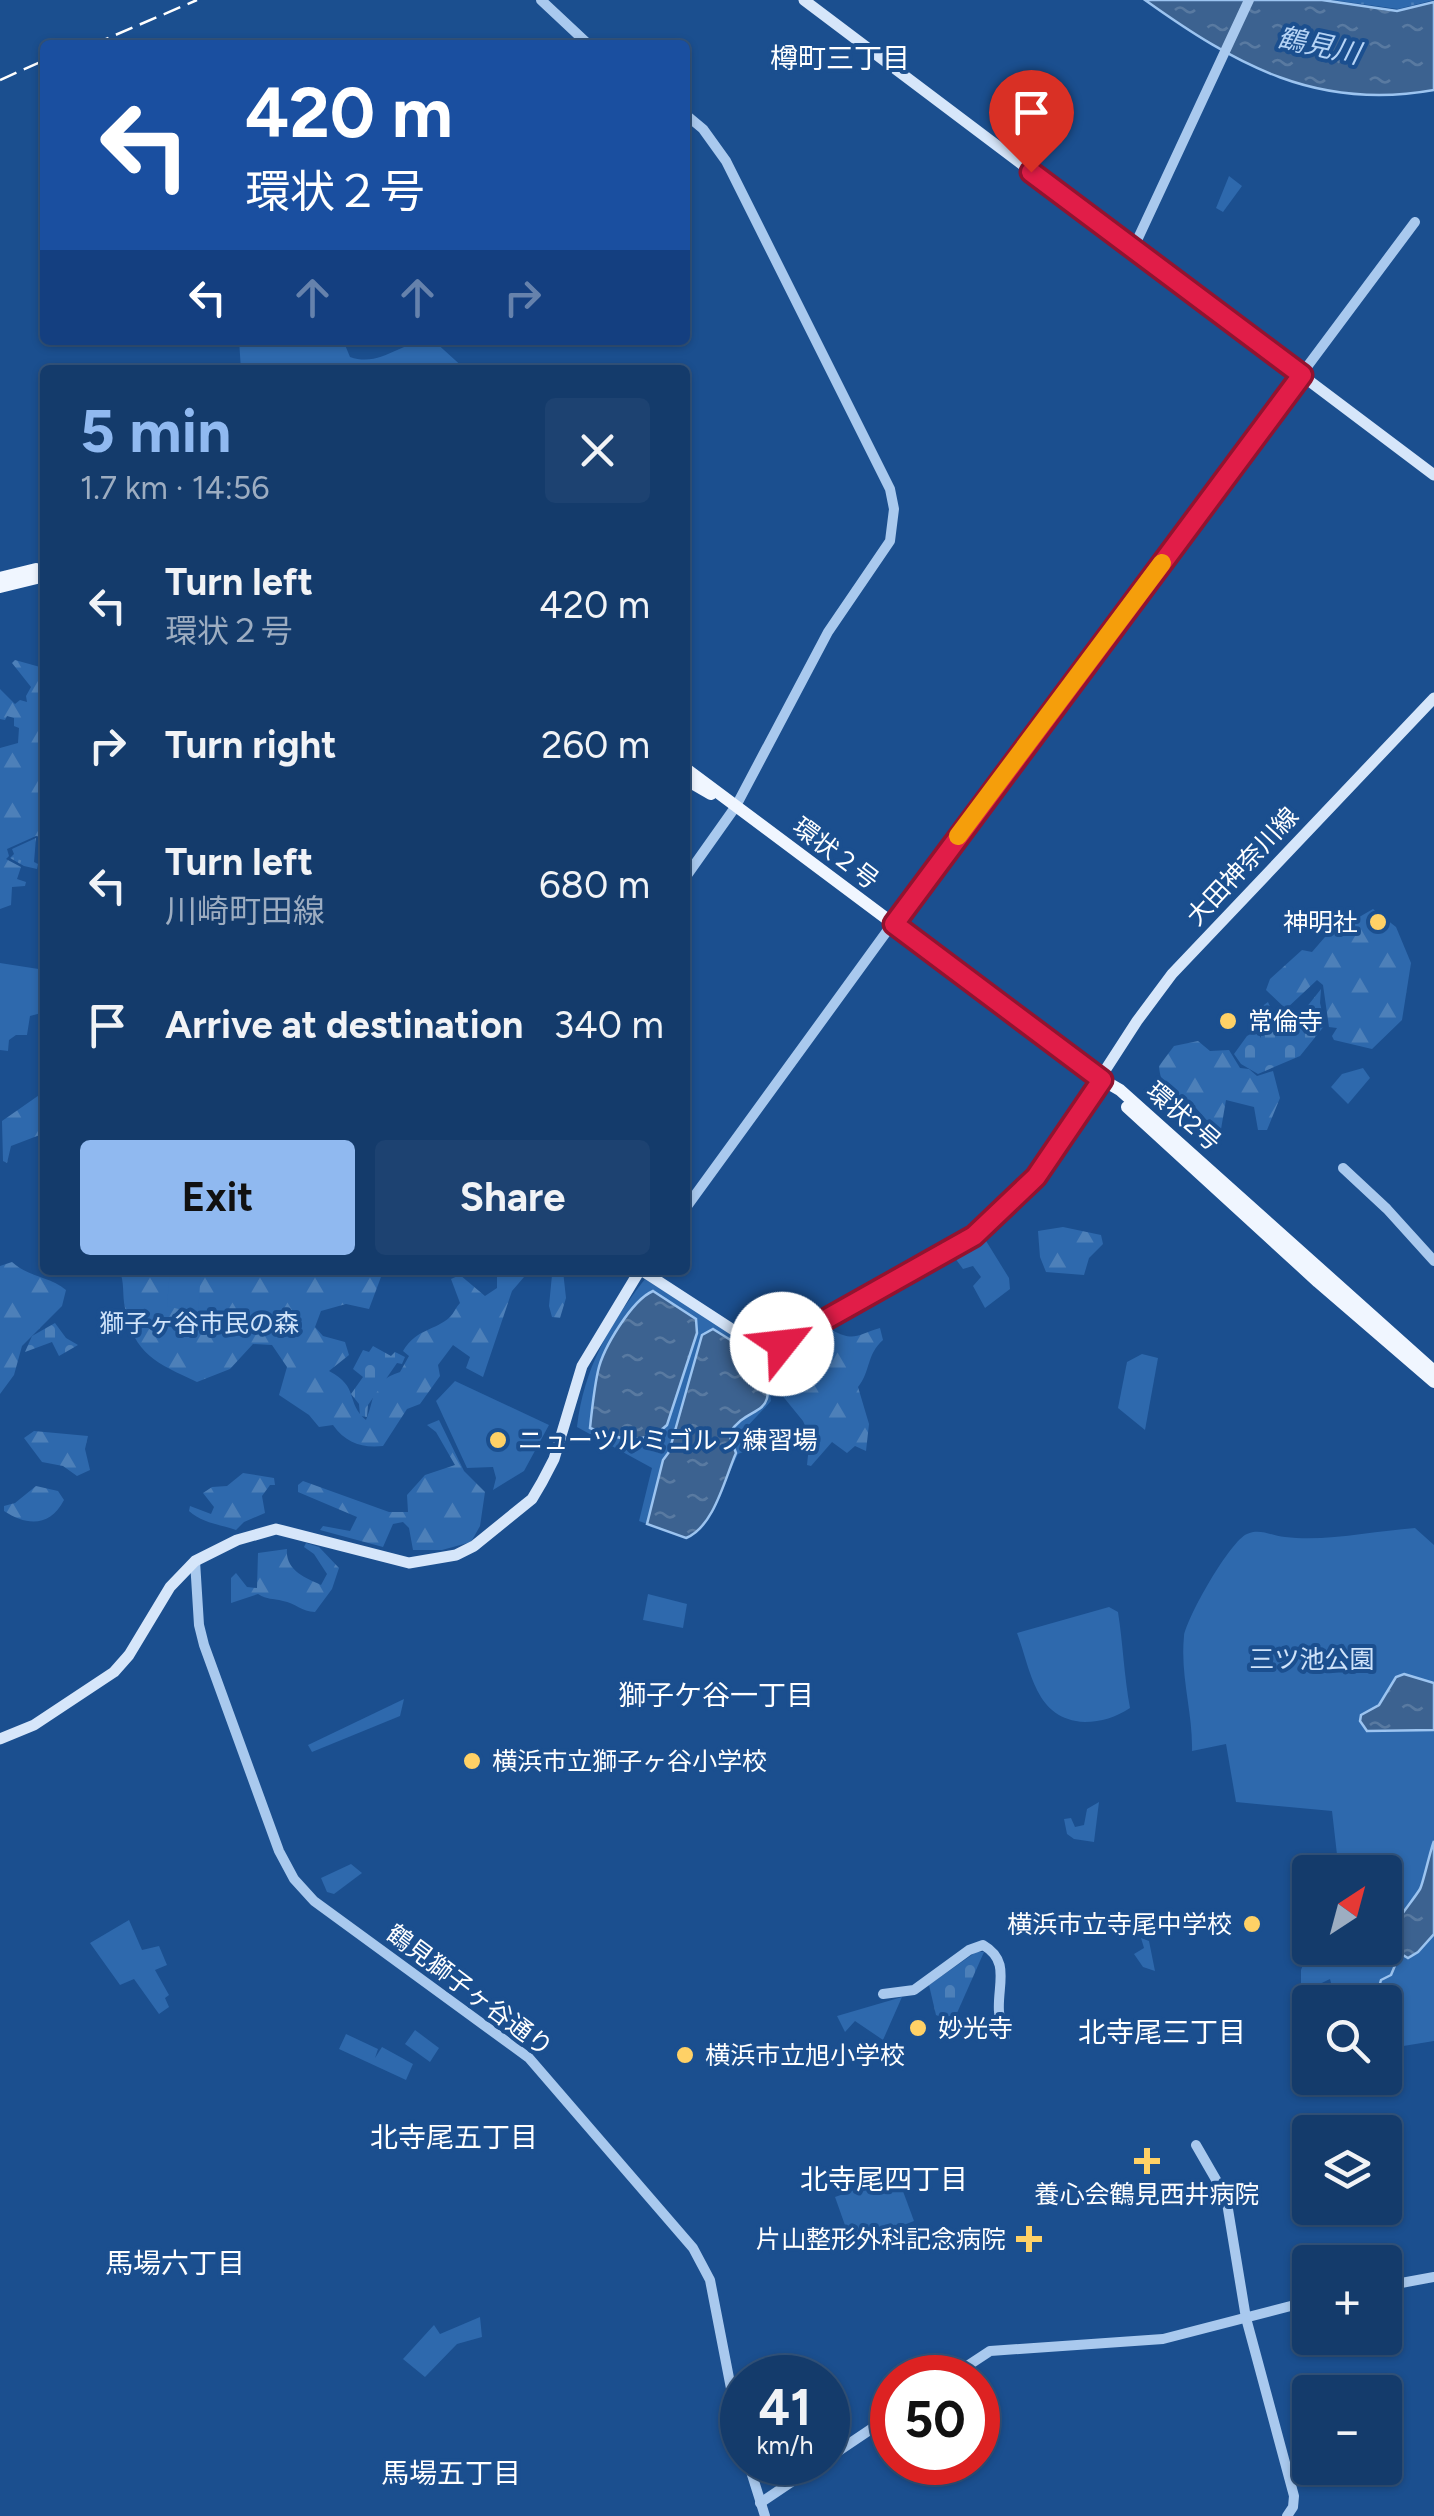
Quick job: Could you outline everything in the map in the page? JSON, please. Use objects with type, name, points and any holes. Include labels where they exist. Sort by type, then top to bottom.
[{"type":"main road","points":[[804,0],[1434,475]]},
{"type":"main road","points":[[0,578],[40,568]]},
{"type":"main road","points":[[0,588],[40,577]]},
{"type":"main road","name":"大田神奈川線","points":[[1102,1080],[1137,1021],[1172,974],[1434,698]]},
{"type":"main road","points":[[690,772],[736,806]]},
{"type":"main road","points":[[690,782],[736,806]]},
{"type":"main road","name":"環状２号","points":[[736,806],[1102,1080]]},
{"type":"main road","points":[[648,1275],[758,1346],[782,1344],[974,1236],[1036,1177],[1102,1080]]},
{"type":"main road","name":"環状2号","points":[[1102,1080],[1133,1101],[1434,1370]]},
{"type":"main road","name":"環状2号","points":[[1102,1080],[1252,1222],[1434,1382]]},
{"type":"main road","points":[[0,1739],[34,1725],[118,1668],[160,1602],[195,1562],[238,1540],[276,1529],[410,1563],[456,1554],[474,1546],[532,1499],[554,1459],[582,1366],[637,1275]]},
{"type":"street","points":[[541,0],[584,40]]},
{"type":"street","points":[[1134,249],[1188,124],[1249,0]]},
{"type":"street","points":[[690,118],[726,160],[890,489],[894,509],[890,541],[828,632],[736,806],[690,871]]},
{"type":"street","points":[[690,1202],[1415,222]]},
{"type":"street","points":[[1343,1168],[1434,1260]]},
{"type":"street","name":"鶴見獅子ヶ谷通り","points":[[195,1562],[204,1647],[279,1851],[294,1879],[314,1902],[530,2058],[693,2248],[710,2280],[725,2355]]},
{"type":"street","points":[[883,1994],[914,1990],[969,1950],[983,1945],[1001,1963],[999,2010],[1004,2036]]},
{"type":"street","points":[[1196,2146],[1226,2197],[1246,2318],[1294,2496],[1287,2516]]},
{"type":"street","points":[[1402,2283],[1434,2277]]},
{"type":"street","points":[[984,2355],[990,2351],[1163,2340],[1292,2306]]},
{"type":"street","points":[[755,2485],[764,2516]]},
{"type":"street","points":[[760,2502],[786,2485]]},
{"type":"green space","points":[[1332,0],[1434,0],[1398,9]]},
{"type":"green space","points":[[1229,176],[1242,186],[1223,212],[1216,208]]},
{"type":"green space","points":[[239,345],[345,345],[350,357],[372,359],[409,345],[438,345],[460,365],[241,365]]},
{"type":"green space","points":[[15,660],[40,667],[40,837],[7,849],[6,859],[21,867],[17,879],[26,882],[25,886],[12,887],[11,905],[0,909],[0,748],[18,743],[19,728],[14,726],[14,718],[0,719],[0,689],[15,704],[20,700],[27,702],[31,687],[12,663]]},
{"type":"green space","points":[[36,838],[37,869],[10,858],[14,854],[12,849]]},
{"type":"green space","points":[[1373,909],[1396,927],[1411,963],[1402,1020],[1372,1049],[1334,1040],[1337,1028],[1329,1027],[1323,985],[1317,980],[1286,1009],[1266,990],[1270,979],[1302,950],[1312,952],[1325,937]]},
{"type":"green space","points":[[0,963],[40,969],[40,1013],[30,1016],[27,1035],[16,1035],[9,1040],[8,1051],[0,1050]]},
{"type":"green space","points":[[1321,989],[1325,1025],[1300,1056],[1258,1074],[1241,1064],[1234,1054],[1247,1036],[1256,1031],[1261,1038],[1260,1024],[1253,1013],[1268,1002],[1273,1014],[1298,1018]]},
{"type":"green space","points":[[1198,1041],[1210,1051],[1229,1050],[1240,1068],[1257,1076],[1273,1071],[1280,1098],[1267,1130],[1258,1130],[1254,1107],[1226,1100],[1220,1135],[1196,1108],[1189,1107],[1183,1113],[1174,1104],[1159,1066],[1174,1046]]},
{"type":"green space","points":[[1363,1068],[1370,1078],[1348,1104],[1331,1087],[1342,1074]]},
{"type":"green space","points":[[40,1094],[40,1135],[11,1146],[7,1163],[3,1161],[2,1121]]},
{"type":"green space","points":[[1063,1227],[1101,1235],[1103,1244],[1089,1258],[1084,1275],[1046,1272],[1040,1257],[1038,1231]]},
{"type":"green space","points":[[983,1236],[1009,1278],[1010,1289],[985,1308],[973,1286],[981,1277],[973,1266],[963,1269],[952,1254]]},
{"type":"green space","points":[[12,1262],[66,1290],[62,1306],[22,1346],[14,1375],[0,1394],[0,1266]]},
{"type":"green space","name":"獅子ヶ谷市民の森","points":[[121,1275],[384,1275],[369,1309],[346,1304],[321,1311],[315,1327],[323,1336],[345,1342],[349,1355],[329,1371],[345,1383],[366,1420],[379,1385],[400,1372],[409,1356],[403,1351],[408,1344],[444,1322],[460,1303],[451,1279],[460,1275],[485,1296],[497,1288],[497,1275],[526,1275],[512,1291],[483,1377],[466,1368],[470,1357],[453,1345],[438,1365],[440,1376],[420,1404],[407,1409],[383,1446],[349,1440],[333,1425],[319,1427],[309,1415],[279,1395],[287,1367],[272,1345],[253,1344],[230,1369],[197,1382],[159,1363],[134,1337]]},
{"type":"green space","points":[[170,1275],[201,1275],[198,1314],[167,1306]]},
{"type":"green space","points":[[552,1275],[563,1275],[566,1298],[560,1318],[552,1317]]},
{"type":"green space","points":[[645,1279],[767,1356],[771,1401],[743,1431],[743,1452],[738,1454],[709,1517],[688,1539],[639,1521],[652,1468],[577,1427],[586,1385],[600,1348]]},
{"type":"green space","points":[[55,1323],[66,1338],[78,1345],[59,1356],[52,1342],[25,1352],[32,1336]]},
{"type":"green space","points":[[880,1328],[883,1340],[858,1387],[869,1424],[866,1451],[855,1446],[847,1453],[832,1442],[811,1466],[807,1465],[810,1437],[803,1421],[781,1394],[779,1368],[821,1343],[820,1339],[832,1330],[851,1336]]},
{"type":"green space","points":[[373,1346],[391,1356],[395,1352],[405,1357],[368,1405],[367,1417],[360,1416],[359,1404],[351,1394],[363,1377],[353,1369],[363,1350],[369,1352]]},
{"type":"green space","points":[[1142,1354],[1158,1358],[1145,1430],[1118,1408],[1127,1362]]},
{"type":"green space","name":"ニューツルミゴルフ練習場","points":[[455,1381],[549,1425],[524,1471],[493,1490],[493,1467],[467,1468],[436,1401]]},
{"type":"green space","points":[[439,1420],[464,1471],[485,1492],[480,1526],[471,1542],[442,1550],[413,1550],[409,1528],[403,1522],[393,1524],[383,1547],[320,1530],[323,1526],[350,1531],[357,1517],[298,1492],[298,1485],[303,1481],[389,1512],[408,1512],[407,1495],[425,1475],[455,1465],[436,1432],[427,1425]]},
{"type":"green space","points":[[34,1431],[88,1436],[85,1449],[90,1470],[77,1476],[63,1466],[42,1462],[24,1438]]},
{"type":"green space","points":[[243,1473],[274,1478],[275,1485],[270,1485],[262,1496],[265,1513],[236,1530],[205,1521],[189,1511],[190,1506],[211,1514],[214,1507],[203,1493],[212,1487],[227,1486]]},
{"type":"green space","points":[[36,1486],[58,1491],[64,1500],[52,1515],[29,1521],[4,1511],[4,1506],[15,1503]]},
{"type":"green space","name":"三ツ池公園","points":[[1415,1528],[1434,1545],[1434,2041],[1402,2046],[1402,1985],[1332,1985],[1330,1979],[1318,1985],[1301,1985],[1301,1970],[1303,1965],[1402,1965],[1402,1855],[1337,1855],[1332,1811],[1236,1802],[1226,1744],[1192,1751],[1184,1636],[1210,1580],[1230,1550],[1252,1532],[1317,1538]]},
{"type":"green space","points":[[306,1543],[319,1547],[339,1568],[332,1589],[315,1612],[258,1594],[231,1603],[231,1578],[236,1573],[247,1587],[257,1588],[258,1553],[287,1549],[293,1568],[321,1585],[327,1574],[314,1554],[304,1547]]},
{"type":"green space","points":[[648,1594],[687,1604],[683,1628],[643,1620]]},
{"type":"green space","points":[[1109,1607],[1118,1612],[1130,1708],[1097,1721],[1068,1719],[1045,1703],[1031,1677],[1017,1633]]},
{"type":"green space","points":[[404,1699],[400,1716],[312,1752],[308,1745]]},
{"type":"green space","points":[[1099,1802],[1094,1842],[1067,1834],[1064,1819],[1071,1818],[1075,1827],[1084,1825],[1087,1809]]},
{"type":"green space","points":[[351,1864],[362,1873],[334,1894],[327,1892],[321,1878]]},
{"type":"green space","points":[[129,1920],[142,1950],[159,1946],[167,1965],[155,1970],[169,1995],[165,1998],[169,2007],[159,2014],[134,1979],[120,1985],[90,1943]]},
{"type":"green space","points":[[1141,1938],[1149,1941],[1155,1971],[1143,1967],[1134,1954],[1144,1948]]},
{"type":"green space","points":[[976,1952],[984,1952],[953,2022],[936,2015],[929,1985]]},
{"type":"green space","points":[[902,1997],[883,2040],[855,2021],[845,2032],[837,2016]]},
{"type":"green space","points":[[415,2030],[439,2048],[430,2062],[405,2044]]},
{"type":"green space","points":[[346,2034],[378,2049],[375,2058],[382,2047],[413,2064],[406,2080],[339,2049]]},
{"type":"green space","points":[[897,2175],[914,2221],[852,2245],[835,2197]]},
{"type":"green space","points":[[480,2317],[482,2337],[457,2344],[425,2377],[403,2359],[434,2325],[440,2334]]},
{"type":"water","name":"鶴見川","points":[[1145,0],[1322,0],[1397,11],[1434,2],[1434,90],[1392,95],[1315,88],[1246,63]]},
{"type":"water","points":[[653,1291],[696,1319],[697,1333],[667,1425],[639,1439],[620,1438],[590,1428],[597,1378],[606,1350],[628,1314]]},
{"type":"water","points":[[713,1329],[761,1359],[768,1393],[761,1408],[729,1434],[736,1453],[723,1488],[704,1524],[686,1538],[647,1524],[702,1335]]},
{"type":"water","points":[[1404,1674],[1434,1683],[1434,1730],[1367,1731],[1360,1721],[1361,1715],[1379,1705],[1396,1677]]},
{"type":"water","points":[[1434,1841],[1434,1934],[1408,1958],[1402,1954],[1402,1915],[1420,1889]]},
{"type":"waterway","points":[[1380,1985],[1395,1965]]},
{"type":"railway","points":[[104,40],[197,0]]},
{"type":"railway","points":[[0,80],[40,62]]},
{"type":"slow traffic","points":[[958,836],[1162,563]]},
{"type":"place","name":"神明社","points":[[1378,922]]},
{"type":"place","name":"常倫寺","points":[[1228,1021]]},
{"type":"place","name":"ニューツルミゴルフ練習場","points":[[498,1440]]},
{"type":"place","name":"横浜市立獅子ヶ谷小学校","points":[[472,1761]]},
{"type":"place","name":"横浜市立寺尾中学校","points":[[1252,1924]]},
{"type":"place","name":"妙光寺","points":[[918,2028]]},
{"type":"place","name":"横浜市立旭小学校","points":[[685,2055]]},
{"type":"place","name":"養心会鶴見西井病院","points":[[1147,2161]]},
{"type":"place","name":"片山整形外科記念病院","points":[[1029,2239]]},
{"type":"district","name":"樽町三丁目","points":[[840,58]]},
{"type":"district","name":"獅子ケ谷一丁目","points":[[716,1695]]},
{"type":"district","name":"北寺尾三丁目","points":[[1162,2032]]},
{"type":"district","name":"北寺尾五丁目","points":[[454,2137]]},
{"type":"district","name":"北寺尾四丁目","points":[[884,2179]]},
{"type":"district","name":"馬場六丁目","points":[[175,2263]]},
{"type":"district","name":"馬場五丁目","points":[[451,2473]]},
{"type":"route","points":[[782,1344],[974,1236],[1036,1177],[1102,1080],[894,924],[1302,375],[1031,172]]}]
